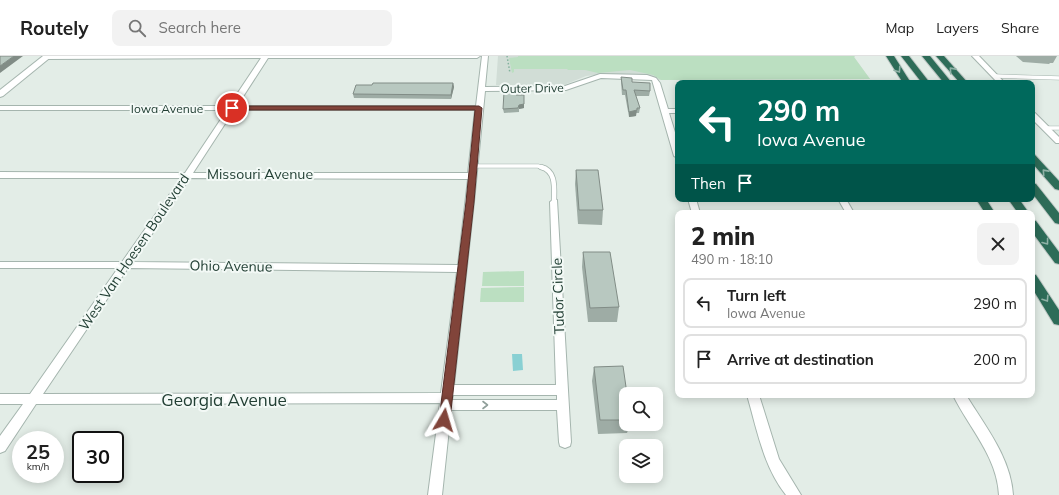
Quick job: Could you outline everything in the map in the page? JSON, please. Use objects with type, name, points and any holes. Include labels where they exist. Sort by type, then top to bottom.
[{"type":"highway","points":[[890,56],[905,80]]},
{"type":"highway","points":[[905,56],[924,80]]},
{"type":"highway","points":[[926,56],[946,80]]},
{"type":"highway","points":[[940,56],[961,80]]},
{"type":"highway","points":[[1035,160],[1059,187]]},
{"type":"highway","points":[[1035,190],[1059,220]]},
{"type":"highway","points":[[1015,202],[1022,210]]},
{"type":"highway","points":[[1035,228],[1059,260]]},
{"type":"highway","points":[[1035,283],[1059,320]]},
{"type":"street","points":[[2,91],[47,56],[477,56]]},
{"type":"street","name":"West Van Hoesen Boulevard","points":[[0,447],[188,174],[266,56]]},
{"type":"street","points":[[435,495],[470,202],[485,56]]},
{"type":"street","points":[[975,56],[999,80]]},
{"type":"street","name":"Outer Drive","points":[[481,89],[566,88],[600,76],[640,76],[652,78],[657,83],[664,111]]},
{"type":"street","name":"Iowa Avenue","points":[[0,108],[479,108]]},
{"type":"street","points":[[675,111],[664,111],[675,146]]},
{"type":"street","points":[[1035,118],[1059,141]]},
{"type":"street","name":"Missouri Avenue","points":[[0,174],[472,171]]},
{"type":"street","name":"Tudor Circle","points":[[554,202],[565,442]]},
{"type":"street","name":"Ohio Avenue","points":[[0,265],[462,269]]},
{"type":"street","points":[[447,398],[562,390]]},
{"type":"street","points":[[447,398],[563,405]]},
{"type":"street","name":"Georgia Avenue","points":[[0,399],[447,398]]},
{"type":"street","points":[[754,398],[771,453],[780,475],[794,495]]},
{"type":"street","points":[[961,398],[1003,473],[1006,495]]},
{"type":"lane","points":[[995,76],[1059,78]]},
{"type":"lane","points":[[1046,128],[1059,128]]},
{"type":"lane","points":[[472,171],[538,166],[547,168],[553,176],[554,202]]},
{"type":"path","points":[[507,56],[510,72]]},
{"type":"shaded area","points":[[498,56],[855,56],[854,57],[870,79],[658,80],[652,76],[643,74],[606,74],[586,76],[564,85],[496,85]]},
{"type":"green space","points":[[518,56],[855,56],[854,57],[870,79],[661,80],[653,75],[630,70],[598,73],[585,70],[567,69],[514,69],[514,72],[512,73],[509,58]]},
{"type":"green space","points":[[524,271],[524,286],[482,286],[483,272]]},
{"type":"green space","points":[[524,287],[524,302],[480,302],[481,288]]},
{"type":"water","points":[[512,354],[522,354],[523,370],[513,371]]},
{"type":"building","points":[[0,56],[14,56],[0,66]]},
{"type":"building","points":[[621,77],[632,78],[632,82],[650,83],[650,91],[634,90],[640,108],[637,108],[637,110],[629,112],[626,90],[623,90]]},
{"type":"building","points":[[373,83],[453,83],[451,95],[353,94],[356,85],[372,85]]},
{"type":"building","points":[[506,89],[516,89],[516,95],[524,95],[524,104],[519,105],[518,108],[503,109],[504,92]]},
{"type":"building","points":[[576,170],[598,170],[603,210],[579,210]]},
{"type":"building","points":[[583,252],[610,252],[619,307],[590,308]]},
{"type":"building","points":[[623,366],[626,387],[619,387],[619,420],[600,420],[594,367]]},
{"type":"route","points":[[232,108],[479,108],[470,202],[444,420]]}]
